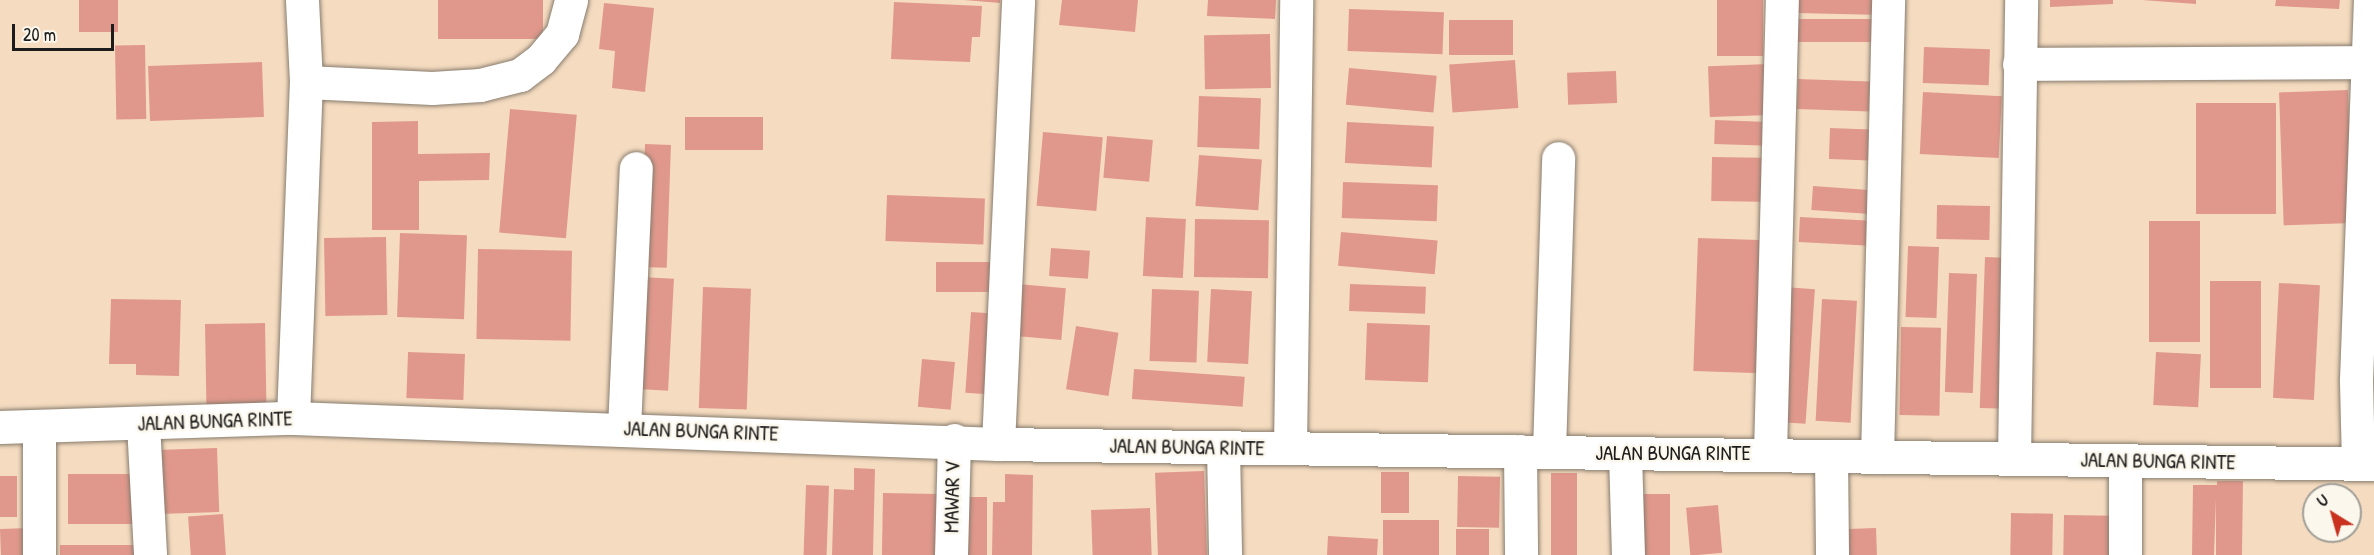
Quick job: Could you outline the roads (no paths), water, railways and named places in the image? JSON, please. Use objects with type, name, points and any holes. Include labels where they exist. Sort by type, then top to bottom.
[{"type":"street","points":[[293,418],[306,82],[302,0]]},
{"type":"street","points":[[306,82],[432,88],[480,85],[520,75],[541,59],[562,34],[571,0]]},
{"type":"street","points":[[998,444],[1018,0]]},
{"type":"street","points":[[1290,448],[1296,0]]},
{"type":"street","points":[[1770,453],[1782,0]]},
{"type":"street","points":[[1878,457],[1888,0]]},
{"type":"street","points":[[2013,458],[2021,0]]},
{"type":"street","points":[[2366,464],[2356,380],[2370,62],[2370,0]]},
{"type":"street","points":[[2019,64],[2370,62]]},
{"type":"street","points":[[1521,555],[1534,451],[1558,158]]},
{"type":"street","points":[[624,428],[636,168]]},
{"type":"street","name":"JALAN BUNGA RINTE","points":[[0,427],[293,418],[954,440],[998,444],[1625,454],[1770,453],[2125,462],[2366,464]]},
{"type":"street","points":[[143,424],[150,555]]},
{"type":"street","points":[[39,427],[39,555]]},
{"type":"street","name":"MAWAR V","points":[[951,555],[954,440]]},
{"type":"street","points":[[1223,447],[1225,555]]},
{"type":"street","points":[[1625,454],[1628,555]]},
{"type":"street","points":[[1831,456],[1832,555]]},
{"type":"street","points":[[2125,462],[2126,555]]}]
